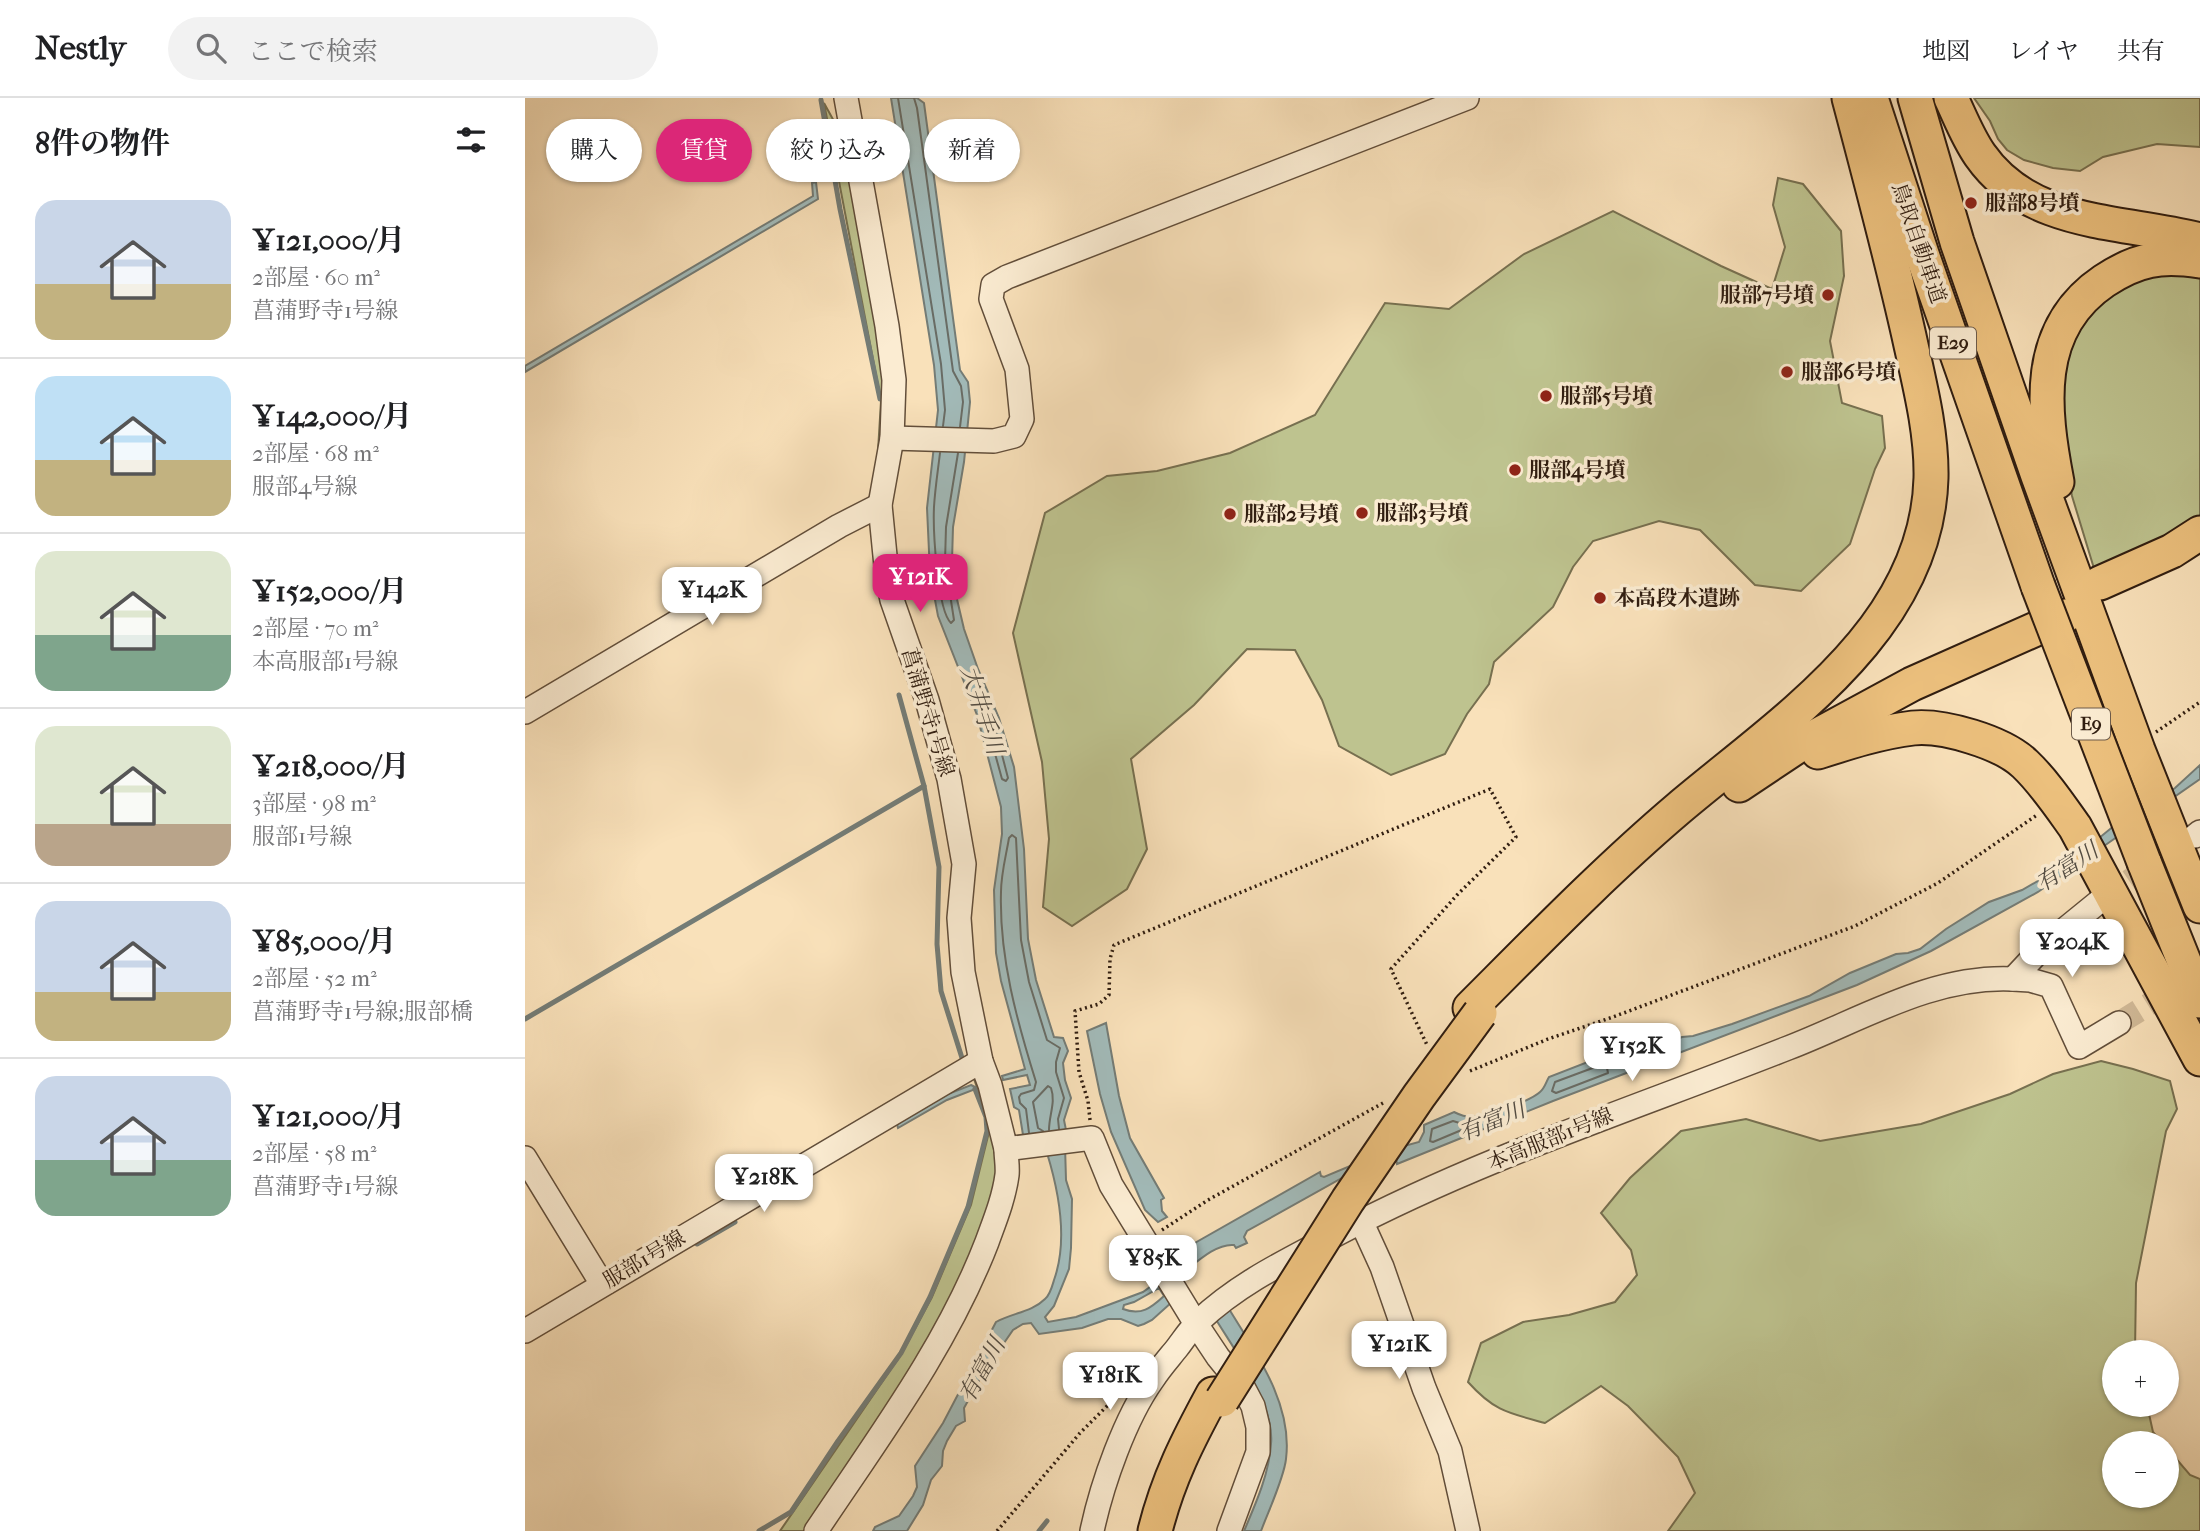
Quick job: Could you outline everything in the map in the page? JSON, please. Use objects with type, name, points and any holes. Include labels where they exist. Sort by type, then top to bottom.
[{"type":"highway","points":[[1155,1531],[1164,1496],[1181,1453],[1475,1010],[1580,897],[1679,808],[1751,751],[1824,685],[1871,636],[1900,589],[1917,553],[1928,510],[1931,477],[1928,440],[1919,382],[1849,98]]},
{"type":"highway","name":"鳥取自動車道","points":[[1871,98],[1922,254],[2074,593]]},
{"type":"highway","name":"鳥取自動車道","points":[[1915,98],[1957,242],[2038,476],[2074,593]]},
{"type":"highway","points":[[1951,98],[1982,157],[2012,188],[2070,216],[2200,240]]},
{"type":"highway","points":[[2102,652],[2061,501],[2050,444],[2046,394],[2051,359],[2063,322],[2072,309],[2084,296],[2120,270],[2144,260],[2178,258],[2200,261]]},
{"type":"highway","points":[[1751,751],[1925,660],[2172,551],[2200,533]]},
{"type":"highway","points":[[1475,1010],[1588,902],[1686,821],[1796,747],[2074,593],[2200,555]]},
{"type":"highway","name":"E9","points":[[2074,593],[2147,741],[2190,836],[2200,906]]},
{"type":"highway","name":"E9","points":[[2074,593],[2144,862],[2200,1001]]},
{"type":"highway","points":[[1686,821],[1815,753],[1863,738],[1915,728],[1957,733],[1991,743],[2024,762],[2053,808],[2075,827],[2104,893],[2200,1059]]},
{"type":"highway","points":[[1167,1531],[1191,1456],[1218,1397]]},
{"type":"street","name":"菖蒲野寺1号線","points":[[816,1531],[913,1384],[960,1301],[999,1210],[1011,1148],[981,1061],[963,972],[959,918],[964,864],[949,779],[927,700],[892,600],[886,565],[880,505],[901,439],[887,326],[846,98]]},
{"type":"street","points":[[901,439],[994,441],[1014,436],[1022,419],[1017,369],[991,299],[993,285],[1020,272],[1467,98]]},
{"type":"street","points":[[525,712],[839,526],[880,505]]},
{"type":"street","points":[[2013,979],[2042,948],[2104,893]]},
{"type":"street","name":"本高服部1号線","points":[[1092,1531],[1109,1471],[1133,1414],[1193,1319],[1269,1269],[1361,1221],[1462,1174],[1570,1129],[1789,1048],[1923,991],[1966,981],[2013,979],[2051,986],[2079,1047],[2119,1023]]},
{"type":"street","name":"服部1号線","points":[[525,1331],[981,1061]]},
{"type":"street","points":[[1011,1148],[1085,1139],[1193,1319],[1218,1357],[1244,1389],[1253,1406],[1258,1427],[1258,1452],[1229,1531]]},
{"type":"street","points":[[525,1158],[602,1284]]},
{"type":"street","points":[[1361,1221],[1382,1267],[1424,1388],[1450,1451],[1468,1531]]},
{"type":"path","points":[[2147,741],[2200,702]]},
{"type":"path","points":[[1085,1139],[1088,1101],[1079,1072],[1075,1011],[1099,1004],[1109,995],[1109,959],[1114,944],[1490,789],[1515,837],[1457,894],[1391,969],[1427,1047]]},
{"type":"path","points":[[1612,1017],[1855,926],[1938,883],[2053,808]]},
{"type":"path","points":[[997,1531],[1080,1433],[1120,1393],[1152,1380]]},
{"type":"green space","points":[[1974,98],[2200,98],[2200,147],[2157,144],[2103,157],[2080,171],[2053,168],[2024,160],[2007,150]]},
{"type":"green space","points":[[824,103],[833,119],[827,119]]},
{"type":"green space","points":[[1778,178],[1803,184],[1841,231],[1844,276],[1830,341],[1842,403],[1882,416],[1885,448],[1875,469],[1850,544],[1801,591],[1755,585],[1700,530],[1659,521],[1593,541],[1573,567],[1553,607],[1494,662],[1489,684],[1467,714],[1445,754],[1391,775],[1339,746],[1322,700],[1295,650],[1247,649],[1194,705],[1131,759],[1147,849],[1127,889],[1072,926],[1043,907],[1049,839],[1042,762],[1013,633],[1045,513],[1107,476],[1157,471],[1230,453],[1315,415],[1385,303],[1449,309],[1524,254],[1613,211],[1772,289],[1785,247],[1773,205]]},
{"type":"green space","points":[[839,182],[857,182],[889,381],[875,501],[881,401]]},
{"type":"green space","points":[[2200,272],[2200,523],[2096,575],[2072,496],[2060,437],[2057,385],[2071,331],[2134,276]]},
{"type":"green space","points":[[2101,1061],[2170,1081],[2177,1109],[2166,1131],[2136,1283],[2135,1340],[2102,1340],[2102,1417],[2150,1417],[2153,1431],[2102,1431],[2102,1508],[2179,1508],[2179,1462],[2190,1475],[2200,1479],[2200,1531],[1668,1531],[1695,1493],[1678,1457],[1628,1406],[1601,1386],[1545,1423],[1502,1410],[1468,1382],[1481,1343],[1523,1322],[1569,1315],[1615,1302],[1637,1275],[1631,1250],[1601,1213],[1630,1178],[1681,1131],[1746,1119],[1820,1141],[1921,1124],[2010,1094],[2053,1074]]},
{"type":"green space","points":[[973,1076],[985,1084],[1000,1186],[939,1331],[811,1531],[780,1531],[902,1353],[932,1297],[971,1205],[989,1132],[987,1116]]},
{"type":"water","points":[[891,98],[917,98],[924,103],[926,119],[924,119],[924,182],[935,182],[960,370],[968,382],[970,402],[964,462],[953,527],[952,561],[956,595],[964,629],[999,718],[1014,767],[1024,849],[1028,939],[1036,980],[1054,1037],[1063,1038],[1068,1051],[1063,1063],[1071,1098],[1064,1120],[1067,1135],[1066,1180],[1072,1199],[1071,1248],[1069,1269],[1054,1306],[1045,1317],[1048,1322],[1076,1317],[1143,1292],[1158,1281],[1169,1263],[1186,1248],[1320,1172],[1324,1177],[1386,1151],[1419,1142],[1424,1125],[1454,1112],[1471,1117],[1507,1108],[1540,1092],[1549,1077],[1598,1058],[1614,1061],[1682,1037],[1732,1024],[1809,996],[1850,973],[1896,954],[1920,949],[1989,902],[2022,890],[2066,865],[2126,816],[2175,788],[2200,765],[2200,779],[2038,892],[1931,951],[1857,985],[1553,1101],[1397,1164],[1396,1158],[1351,1173],[1247,1231],[1244,1237],[1247,1243],[1236,1248],[1234,1245],[1226,1245],[1203,1257],[1176,1278],[1172,1302],[1144,1324],[1138,1326],[1121,1319],[1108,1319],[1082,1328],[1039,1334],[1031,1323],[1023,1324],[1013,1330],[984,1372],[964,1408],[965,1421],[956,1426],[947,1441],[942,1466],[931,1480],[923,1505],[907,1531],[873,1531],[875,1527],[899,1516],[913,1496],[917,1487],[915,1466],[943,1423],[996,1322],[1034,1307],[1048,1295],[1061,1249],[1058,1200],[1047,1153],[1024,1141],[1019,1110],[1014,1107],[1010,1089],[1030,1085],[1027,1075],[1003,1080],[1002,1076],[1025,1069],[996,953],[994,890],[1002,834],[1001,807],[977,715],[938,616],[930,573],[927,508],[938,410],[934,365],[905,182],[910,182],[910,119],[894,119]],"holes":[[[1159,1288],[1164,1296],[1155,1304],[1135,1312],[1123,1309],[1124,1305]]]},
{"type":"water","points":[[816,182],[818,199],[525,372],[525,366],[813,196],[812,183]]},
{"type":"water","points":[[1106,1023],[1119,1096],[1130,1138],[1164,1198],[1161,1200],[1162,1211],[1167,1217],[1158,1222],[1145,1210],[1111,1132],[1100,1094],[1087,1031]]},
{"type":"water","points":[[971,1085],[975,1087],[973,1090],[947,1100],[898,1128],[897,1124],[948,1094]]},
{"type":"water","points":[[1229,1309],[1270,1380],[1284,1419],[1287,1439],[1285,1467],[1261,1531],[1244,1531],[1268,1466],[1271,1429],[1267,1412],[1252,1379],[1215,1318]]},
{"type":"waterway","points":[[821,100],[840,209],[880,399]]},
{"type":"waterway","points":[[899,695],[924,786],[939,867],[937,944],[941,991],[962,1058]]},
{"type":"waterway","points":[[525,1019],[924,786]]},
{"type":"waterway","points":[[759,1531],[791,1512],[901,1353],[930,1297],[968,1207],[987,1131],[986,1117],[975,1089]]},
{"type":"waterway","points":[[697,1244],[735,1222]]},
{"type":"waterway","points":[[1039,1531],[1047,1521]]},
{"type":"tunnel","points":[[2101,900],[2158,861]]},
{"type":"tunnel","points":[[2119,1023],[2177,987]]},
{"type":"place","name":"服部8号墳","points":[[1971,203]]},
{"type":"place","name":"服部7号墳","points":[[1828,295]]},
{"type":"place","name":"服部6号墳","points":[[1787,372]]},
{"type":"place","name":"服部5号墳","points":[[1546,396]]},
{"type":"place","name":"服部4号墳","points":[[1515,470]]},
{"type":"place","name":"服部3号墳","points":[[1362,513]]},
{"type":"place","name":"服部2号墳","points":[[1230,514]]},
{"type":"place","name":"本高段木遺跡","points":[[1600,598]]},
{"type":"water label","name":"大井手川","points":[[982,710]]},
{"type":"water label","name":"有富川","points":[[2067,867]]},
{"type":"water label","name":"有富川","points":[[1492,1121]]},
{"type":"water label","name":"有富川","points":[[982,1370]]}]
